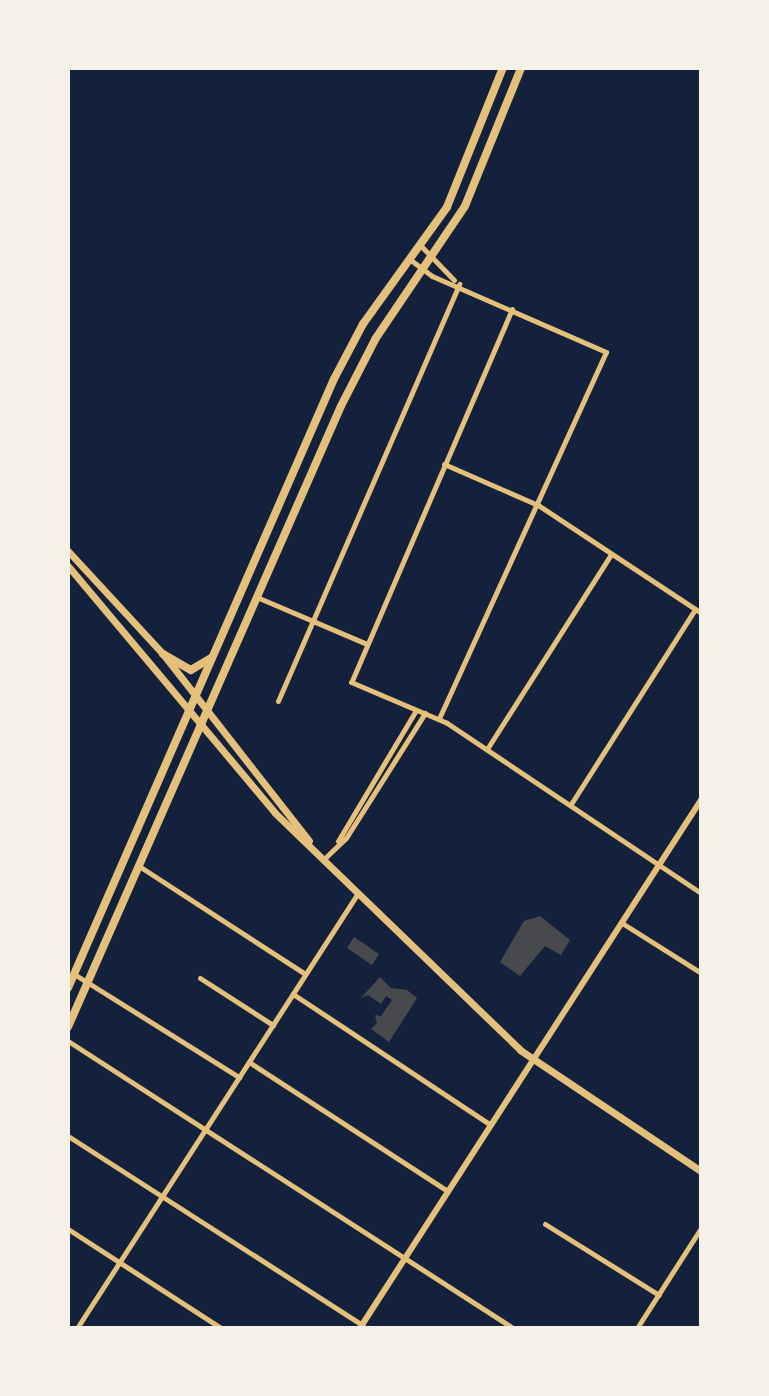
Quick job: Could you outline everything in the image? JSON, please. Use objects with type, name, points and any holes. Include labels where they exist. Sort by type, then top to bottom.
[{"type":"main road","points":[[68,988],[349,347],[440,218],[503,68]]},
{"type":"main road","points":[[68,1027],[142,868],[364,358],[434,256],[471,192],[521,68]]},
{"type":"main road","points":[[284,494],[300,500]]},
{"type":"main road","points":[[68,551],[163,654],[312,845]]},
{"type":"main road","points":[[68,566],[275,813],[312,845],[533,1060],[701,1171]]},
{"type":"main road","points":[[163,654],[191,670],[214,655]]},
{"type":"street","points":[[422,247],[458,284]]},
{"type":"street","points":[[412,261],[423,270],[606,352],[538,505],[515,544],[439,719]]},
{"type":"street","points":[[278,701],[458,284]]},
{"type":"street","points":[[512,309],[351,682],[439,719],[701,893]]},
{"type":"street","points":[[444,464],[538,505],[698,611],[571,804]]},
{"type":"street","points":[[487,749],[611,554]]},
{"type":"street","points":[[259,598],[367,644]]},
{"type":"street","points":[[338,842],[338,833],[416,710]]},
{"type":"street","points":[[325,858],[372,796],[425,713]]},
{"type":"street","points":[[394,744],[402,749]]},
{"type":"street","points":[[364,792],[372,796]]},
{"type":"street","points":[[68,1136],[361,1327],[701,800]]},
{"type":"street","points":[[142,868],[305,975]]},
{"type":"street","points":[[77,1328],[358,892]]},
{"type":"street","points":[[622,923],[701,973]]},
{"type":"street","points":[[74,974],[90,981],[239,1077]]},
{"type":"street","points":[[200,978],[273,1025]]},
{"type":"street","points":[[293,994],[491,1125]]},
{"type":"street","points":[[68,1041],[513,1328]]},
{"type":"street","points":[[249,1062],[448,1191]]},
{"type":"street","points":[[545,1224],[659,1295]]},
{"type":"street","points":[[637,1328],[701,1228]]},
{"type":"street","points":[[68,1229],[221,1328]]},
{"type":"building","points":[[540,916],[570,940],[561,955],[545,946],[520,976],[500,962],[524,921]]},
{"type":"building","points":[[354,937],[379,954],[372,965],[347,948]]},
{"type":"building","points":[[380,977],[391,988],[407,990],[417,998],[389,1042],[371,1029],[377,1023],[375,1015],[381,1016],[392,1000],[386,996],[381,1004],[368,995],[361,998]]}]
